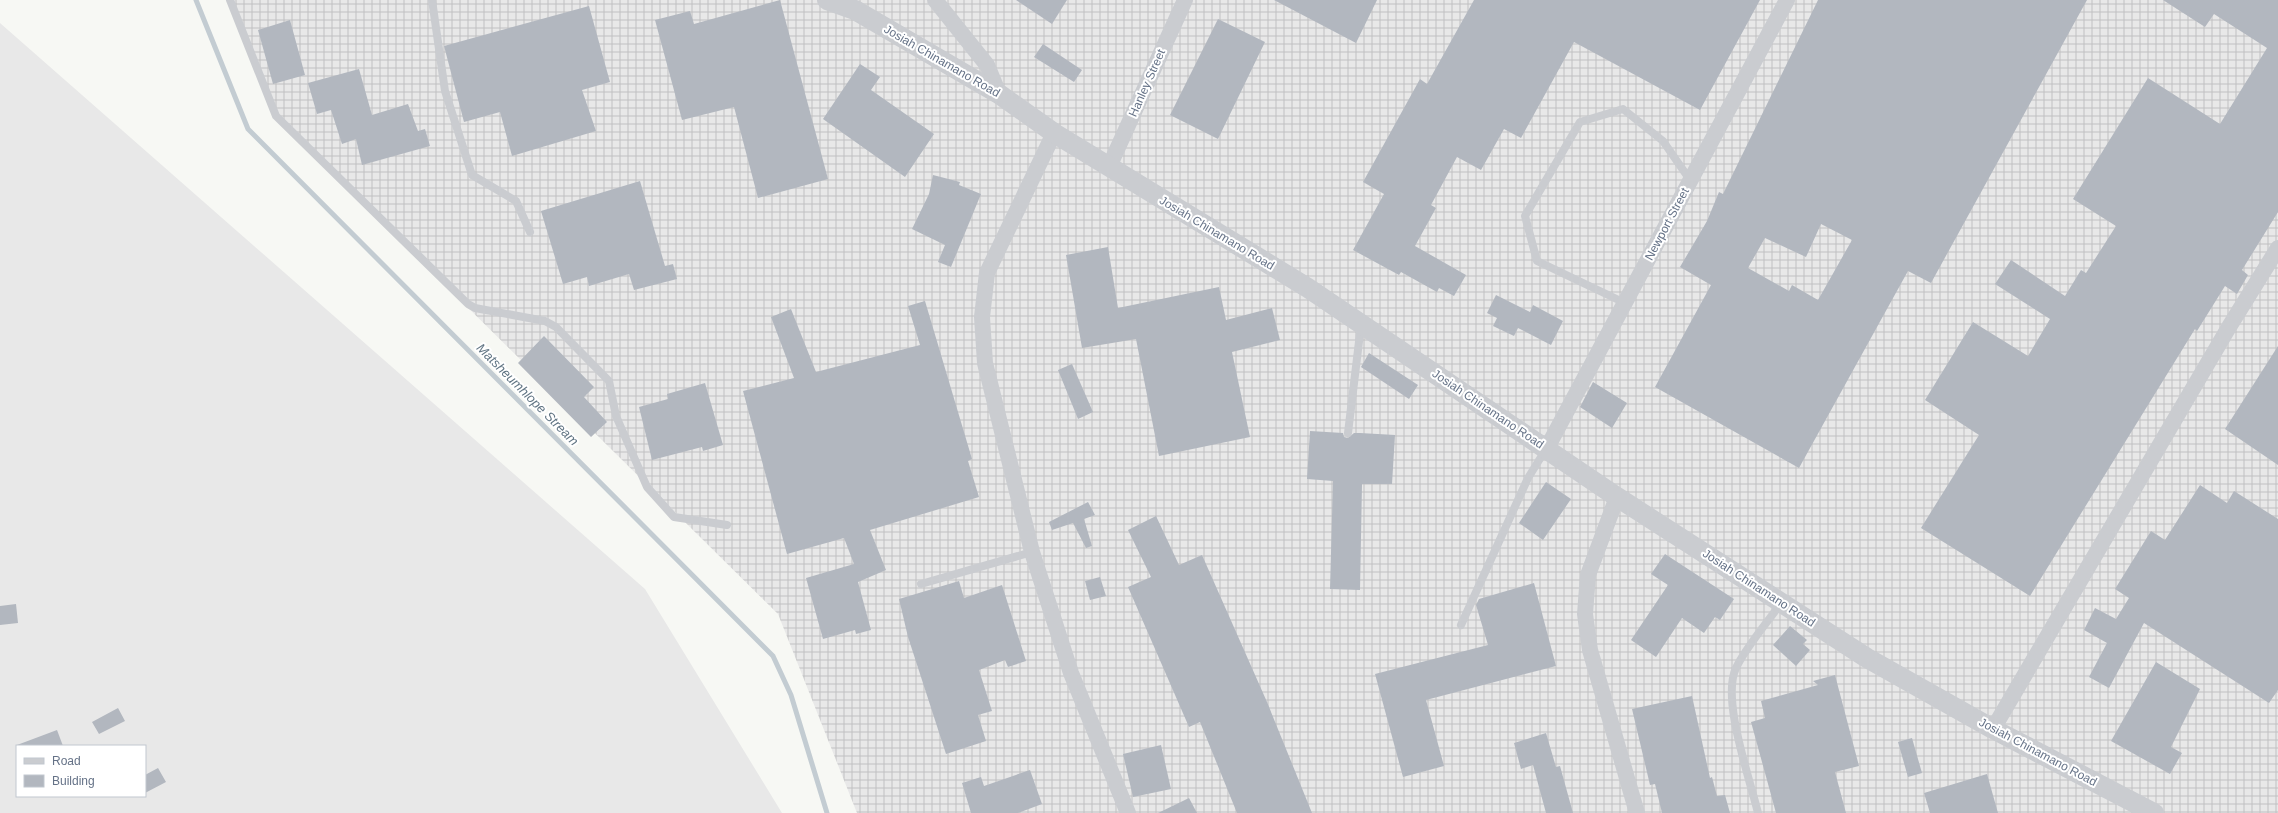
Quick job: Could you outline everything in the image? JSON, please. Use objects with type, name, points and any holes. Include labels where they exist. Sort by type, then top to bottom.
[{"type":"street","name":"Josiah Chinamano Road","points":[[826,0],[856,5],[999,94],[1054,133],[1308,288],[1617,496],[1867,658],[1993,729],[2154,813]]},
{"type":"street","points":[[935,0],[987,65],[999,94]]},
{"type":"street","name":"Hanley Street","points":[[1109,167],[1185,0]]},
{"type":"street","name":"Newport Street","points":[[1547,448],[1787,0]]},
{"type":"street","points":[[1054,133],[986,273],[982,317],[985,364],[1032,552],[1071,673],[1128,813]]},
{"type":"street","points":[[1993,729],[2229,327],[2278,248]]},
{"type":"street","points":[[1617,496],[1588,575],[1585,614],[1590,650],[1638,813]]},
{"type":"lane","points":[[230,0],[279,119],[468,304],[474,308],[545,321],[556,327],[609,382],[616,416],[647,487],[654,497],[674,517],[727,525]]},
{"type":"lane","points":[[432,0],[445,91],[472,175],[516,201],[530,232]]},
{"type":"lane","points":[[1625,303],[1537,261],[1525,216],[1580,122],[1623,109],[1663,141],[1690,180]]},
{"type":"lane","points":[[1348,433],[1361,324]]},
{"type":"lane","points":[[1461,625],[1528,478],[1547,448]]},
{"type":"lane","points":[[921,584],[1032,552]]},
{"type":"lane","points":[[1758,813],[1732,709],[1731,686],[1736,668],[1781,602]]},
{"type":"shaded area","points":[[228,0],[2278,0],[2278,813],[857,813],[778,614],[275,117]]},
{"type":"shaded area","points":[[0,23],[645,589],[782,813],[0,813]]},
{"type":"building","points":[[780,0],[828,179],[758,198],[734,107],[682,120],[655,20],[690,11],[694,24]]},
{"type":"building","points":[[1016,0],[1067,0],[1052,24]]},
{"type":"building","points":[[1274,0],[1377,0],[1356,43]]},
{"type":"building","points":[[1474,0],[1760,0],[1700,110],[1574,42],[1521,138],[1504,129],[1481,170],[1457,157],[1431,205],[1436,208],[1415,246],[1466,275],[1454,296],[1439,288],[1437,292],[1401,272],[1399,275],[1353,250],[1384,194],[1363,182],[1420,79],[1427,84]]},
{"type":"building","points":[[1818,0],[2087,0],[1931,283],[1908,271],[1799,468],[1655,387],[1711,285],[1680,267],[1707,221],[1719,192],[1723,194]],"holes":[[[1821,224],[1852,240],[1818,300],[1792,285],[1789,291],[1748,268],[1765,238],[1806,257]]]},
{"type":"building","points":[[2163,0],[2278,0],[2278,212],[2242,270],[2248,275],[2237,294],[2225,286],[2197,331],[2195,329],[2030,596],[1921,528],[1979,435],[1925,400],[1973,322],[2028,356],[2050,319],[1995,284],[2011,260],[2065,296],[2081,270],[2086,273],[2116,226],[2073,199],[2148,78],[2220,124],[2267,48],[2214,14],[2205,27]]},
{"type":"building","points":[[589,6],[610,82],[582,90],[596,131],[512,156],[500,112],[464,122],[444,46]]},
{"type":"building","points":[[1218,19],[1265,42],[1218,139],[1170,115]]},
{"type":"building","points":[[290,20],[305,75],[273,84],[258,30]]},
{"type":"building","points":[[1043,44],[1082,70],[1074,82],[1034,57]]},
{"type":"building","points":[[860,64],[880,77],[871,90],[934,134],[905,177],[823,119]]},
{"type":"building","points":[[359,69],[372,115],[408,104],[418,131],[425,129],[430,146],[362,165],[356,139],[342,144],[331,110],[317,114],[308,83]]},
{"type":"building","points":[[933,175],[960,182],[959,185],[981,194],[951,267],[938,262],[945,245],[912,229],[929,194]]},
{"type":"building","points":[[640,181],[665,266],[673,264],[677,279],[634,290],[629,274],[589,286],[587,277],[563,284],[541,211]]},
{"type":"building","points":[[1108,247],[1118,308],[1219,287],[1226,320],[1272,308],[1280,340],[1232,352],[1250,437],[1159,456],[1136,339],[1082,348],[1066,255]]},
{"type":"building","points":[[1496,295],[1530,312],[1533,305],[1563,321],[1551,345],[1518,328],[1514,336],[1493,326],[1497,318],[1487,313]]},
{"type":"building","points":[[925,301],[972,459],[968,461],[979,497],[870,530],[886,570],[858,582],[871,630],[856,634],[855,630],[823,639],[806,578],[854,564],[844,538],[787,554],[743,391],[794,378],[771,317],[791,309],[816,372],[920,345],[908,306]]},
{"type":"building","points":[[544,336],[594,387],[584,397],[607,422],[591,437],[518,363]]},
{"type":"building","points":[[2278,346],[2278,465],[2225,429]]},
{"type":"building","points":[[1369,353],[1418,385],[1409,399],[1361,367]]},
{"type":"building","points":[[1072,364],[1093,412],[1078,419],[1058,370]]},
{"type":"building","points":[[1593,382],[1627,403],[1612,428],[1580,407]]},
{"type":"building","points":[[705,383],[723,445],[703,451],[702,447],[652,460],[639,407],[668,399],[667,394]]},
{"type":"building","points":[[1310,431],[1343,433],[1344,437],[1348,438],[1354,433],[1395,435],[1392,484],[1362,484],[1360,590],[1330,589],[1333,481],[1307,479]]},
{"type":"building","points":[[1546,482],[1571,499],[1543,540],[1519,523]]},
{"type":"building","points":[[2200,485],[2227,503],[2234,491],[2278,519],[2278,690],[2269,703],[2144,623],[2109,688],[2089,677],[2107,643],[2084,630],[2095,608],[2116,619],[2129,598],[2115,589],[2151,531],[2165,540]]},
{"type":"building","points":[[1088,502],[1095,515],[1084,519],[1092,546],[1086,548],[1073,523],[1052,530],[1049,522]]},
{"type":"building","points":[[1156,516],[1179,565],[1202,555],[1267,702],[1312,813],[1237,813],[1200,722],[1189,727],[1128,587],[1151,577],[1128,530]]},
{"type":"building","points":[[1665,554],[1734,599],[1720,620],[1715,617],[1704,633],[1682,618],[1656,657],[1631,640],[1668,585],[1651,574]]},
{"type":"building","points":[[1100,577],[1106,596],[1090,600],[1085,581]]},
{"type":"building","points":[[959,581],[964,598],[1002,585],[1026,661],[1008,667],[1005,660],[979,670],[992,711],[978,715],[986,741],[946,754],[908,637],[899,599]]},
{"type":"building","points":[[1534,583],[1556,666],[1426,700],[1444,766],[1403,777],[1375,674],[1488,645],[1476,605],[1479,599]]},
{"type":"building","points":[[16,604],[18,623],[0,625],[0,606]]},
{"type":"building","points":[[1790,626],[1807,640],[1803,644],[1810,650],[1796,666],[1773,645]]},
{"type":"building","points":[[2156,662],[2200,689],[2171,747],[2182,753],[2170,774],[2111,741]]},
{"type":"building","points":[[1835,675],[1859,766],[1835,772],[1846,813],[1776,813],[1751,722],[1765,718],[1761,701],[1818,685],[1813,681]]},
{"type":"building","points":[[1692,696],[1710,778],[1712,777],[1717,796],[1725,795],[1730,813],[1662,813],[1655,784],[1650,785],[1632,709]]},
{"type":"building","points":[[118,708],[125,721],[99,734],[92,722]]},
{"type":"building","points":[[57,730],[63,745],[17,745]]},
{"type":"building","points":[[1546,733],[1556,767],[1560,766],[1573,813],[1546,813],[1533,765],[1521,769],[1514,743]]},
{"type":"building","points":[[1912,738],[1922,773],[1908,777],[1898,742]]},
{"type":"building","points":[[1161,745],[1171,789],[1133,797],[1123,754]]},
{"type":"building","points":[[158,768],[166,782],[146,792],[146,774]]},
{"type":"building","points":[[1030,770],[1042,804],[1018,813],[971,813],[962,783],[981,777],[984,786]]},
{"type":"building","points":[[1987,774],[1998,813],[1930,813],[1924,793]]},
{"type":"building","points":[[1189,798],[1197,813],[1158,813]]},
{"type":"waterway","name":"Matsheumhlope Stream","points":[[196,0],[248,129],[773,656],[791,695],[827,813]]}]
